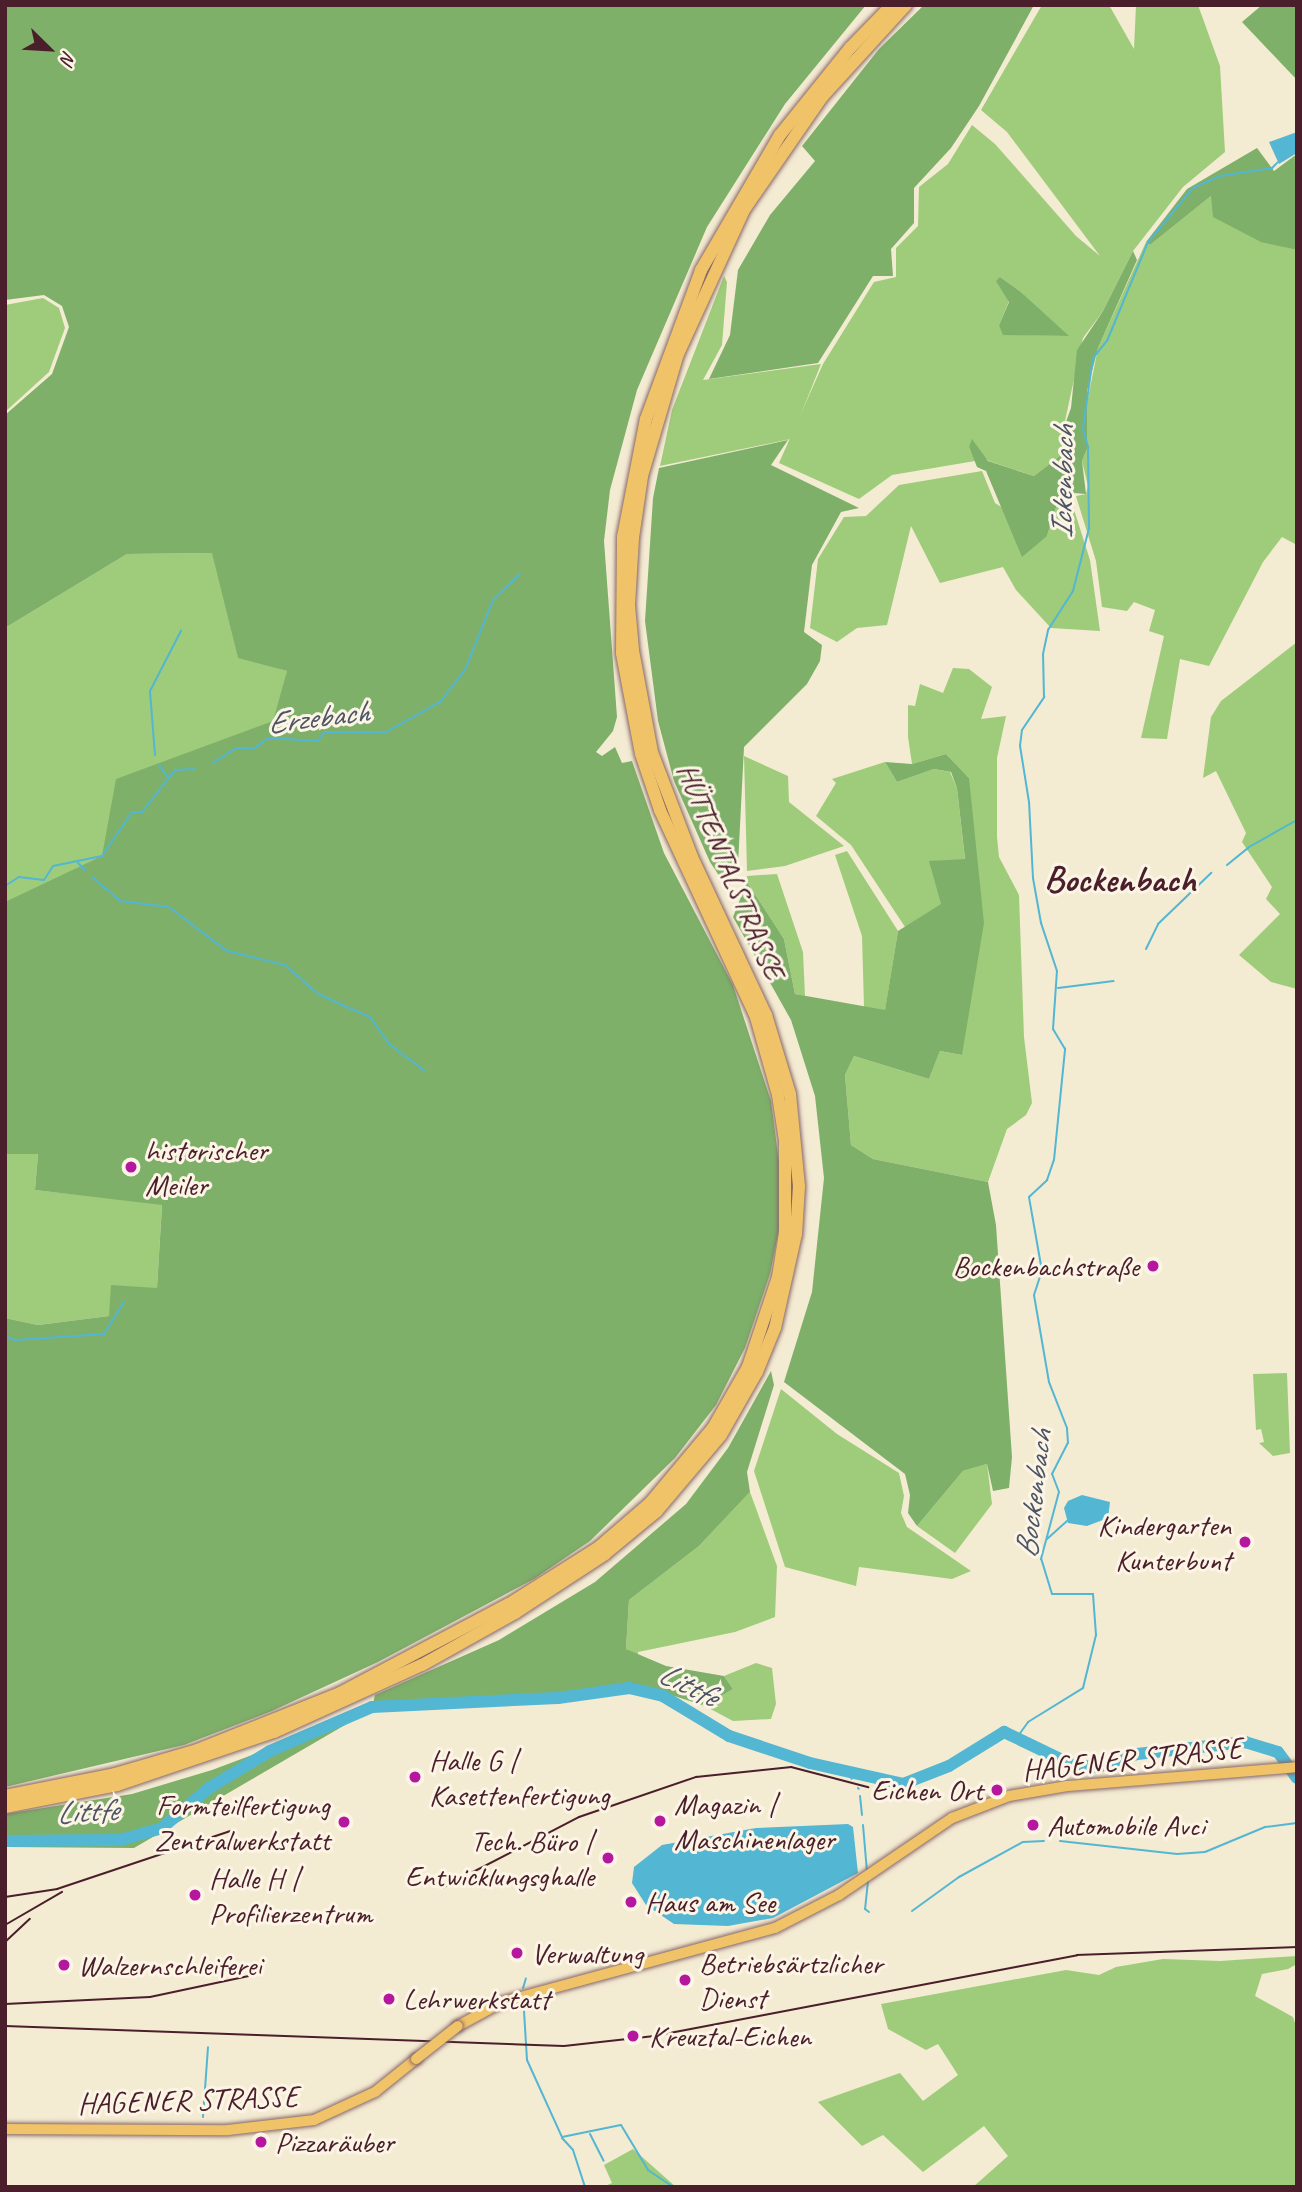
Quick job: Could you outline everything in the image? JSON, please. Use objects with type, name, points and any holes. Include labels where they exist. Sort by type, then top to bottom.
[{"type":"highway","name":"HÜTTENTALSTRASSE","points":[[419,1661],[599,1547],[650,1503],[713,1428],[748,1367],[765,1323],[781,1255],[788,1186],[778,1095],[756,1017],[669,831],[642,754],[622,653],[622,537],[646,419],[701,270],[780,135],[850,48],[892,5]]},
{"type":"highway","name":"HÜTTENTALSTRASSE","points":[[419,1661],[515,1613],[605,1555],[657,1511],[721,1435],[752,1383],[775,1328],[796,1234],[799,1186],[790,1094],[766,1015],[692,857],[652,752],[633,650],[629,605],[633,538],[655,421],[694,314],[733,231],[788,140],[857,55],[906,5]]},
{"type":"highway","points":[[5,1807],[117,1785],[199,1755],[274,1732],[419,1661]]},
{"type":"highway","points":[[5,1796],[199,1755]]},
{"type":"main road","name":"HAGENER STRASSE","points":[[5,2129],[228,2130],[314,2120],[375,2092],[457,2026],[502,2002],[756,1935],[809,1911],[867,1876],[952,1818],[1031,1790],[1297,1767]]},
{"type":"green space","points":[[5,5],[866,5],[785,104],[707,227],[637,390],[610,490],[604,541],[617,717],[613,731],[596,752],[602,756],[615,747],[622,763],[632,761],[664,853],[733,985],[771,1101],[779,1162],[779,1229],[770,1274],[745,1348],[716,1405],[675,1458],[590,1541],[534,1579],[378,1662],[272,1711],[184,1745],[5,1787],[5,1318],[38,1325],[109,1316],[111,1285],[157,1288],[162,1205],[35,1190],[38,1154],[5,1154],[5,902],[102,856],[116,779],[273,721],[287,671],[238,658],[212,553],[127,554],[5,628],[5,415],[52,374],[69,327],[62,306],[44,295],[5,300]]},
{"type":"green space","points":[[924,5],[1034,5],[979,106],[951,148],[914,188],[914,223],[891,249],[893,276],[873,276],[818,363],[709,379],[730,335],[738,270],[770,215],[815,161],[802,146],[879,49]]},
{"type":"green space","points":[[1042,5],[1109,5],[1134,49],[1136,5],[1198,5],[1220,66],[1225,152],[1183,187],[1133,251],[1103,311],[1083,338],[1063,430],[1065,452],[1034,476],[989,461],[969,447],[975,461],[892,475],[859,499],[779,463],[823,364],[874,282],[896,277],[896,248],[918,226],[919,187],[948,164],[972,125],[995,144],[1076,236],[1100,256],[1007,132],[981,110]],"holes":[[[1000,277],[1021,292],[1068,336],[1023,335],[999,325],[1009,301]]]},
{"type":"green space","points":[[1262,5],[1297,5],[1297,80],[1242,22]]},
{"type":"green space","points":[[1257,148],[1274,171],[1297,154],[1297,250],[1261,242],[1213,217],[1211,196],[1150,245],[1146,242],[1187,189]]},
{"type":"green space","points":[[1211,196],[1261,241],[1297,250],[1297,545],[1282,537],[1263,562],[1209,666],[1180,659],[1167,739],[1141,738],[1164,636],[1149,631],[1155,610],[1134,602],[1127,611],[1102,607],[1096,561],[1076,496],[1086,494],[1088,486],[1082,461],[1087,449],[1086,408],[1098,348],[1146,242],[1150,245]]},
{"type":"green space","points":[[1133,251],[1137,260],[1098,348],[1087,391],[1087,449],[1082,461],[1086,494],[1061,492],[1047,536],[1022,557],[986,471],[977,467],[969,447],[972,439],[988,461],[1034,476],[1065,452],[1063,430],[1071,408],[1077,350],[1103,311]]},
{"type":"green space","points":[[724,276],[727,282],[722,345],[703,380],[821,364],[791,439],[660,466],[672,410]]},
{"type":"green space","points":[[1000,277],[1021,292],[1069,336],[1003,335],[999,325],[1009,302],[996,281]]},
{"type":"green space","points":[[43,298],[59,308],[65,328],[49,372],[5,412],[5,305]]},
{"type":"green space","points":[[788,440],[771,465],[859,508],[841,512],[812,565],[804,632],[822,645],[820,661],[807,684],[744,747],[738,865],[728,889],[710,862],[674,781],[658,721],[645,621],[653,498],[659,468]]},
{"type":"green space","points":[[982,471],[995,503],[1047,536],[1061,492],[1069,494],[1090,560],[1100,631],[1051,628],[1016,590],[1003,567],[940,583],[911,526],[887,625],[857,628],[837,642],[810,628],[818,559],[844,517],[866,516],[899,485]]},
{"type":"green space","points":[[213,553],[238,657],[287,671],[282,713],[155,830],[5,917],[5,628],[127,554]]},
{"type":"green space","points":[[1297,642],[1297,989],[1271,982],[1239,955],[1280,914],[1266,899],[1272,887],[1242,842],[1246,833],[1216,771],[1203,778],[1211,717],[1221,701]]},
{"type":"green space","points":[[953,668],[969,669],[992,687],[981,719],[1006,716],[997,758],[997,837],[999,857],[1019,895],[1024,1037],[1032,1103],[1026,1115],[1007,1129],[988,1182],[873,1159],[851,1145],[845,1075],[854,1056],[929,1079],[940,1051],[962,1055],[969,778],[946,754],[912,764],[908,737],[908,705],[915,706],[920,684],[943,693]]},
{"type":"green space","points":[[946,754],[969,778],[984,923],[962,1055],[940,1051],[929,1079],[854,1056],[845,1075],[851,1145],[873,1159],[988,1182],[996,1225],[1012,1457],[1009,1488],[993,1491],[987,1464],[963,1471],[917,1526],[908,1513],[910,1495],[905,1474],[784,1382],[812,1292],[824,1178],[815,1096],[791,1020],[733,917],[747,882],[784,939],[795,994],[885,1010],[898,931],[941,904],[929,861],[965,859],[957,788],[951,772],[934,769],[897,782],[885,762],[912,764]]},
{"type":"green space","points":[[744,756],[788,776],[789,802],[844,846],[785,866],[747,871]]},
{"type":"green space","points":[[885,762],[897,782],[934,769],[950,772],[957,788],[965,860],[941,905],[905,927],[851,845],[816,816],[836,783],[832,779]]},
{"type":"green space","points":[[847,851],[898,931],[885,1011],[864,1007],[862,936],[835,855]]},
{"type":"green space","points":[[777,874],[803,952],[805,996],[795,994],[784,939],[747,882],[747,876]]},
{"type":"green space","points":[[5,1154],[38,1154],[35,1190],[162,1204],[157,1288],[109,1316],[38,1325],[5,1318]]},
{"type":"green space","points":[[771,1371],[774,1385],[747,1472],[750,1492],[699,1546],[629,1600],[626,1649],[666,1666],[724,1676],[733,1689],[705,1706],[653,1689],[581,1700],[491,1698],[371,1711],[375,1695],[499,1640],[595,1582],[686,1504],[728,1448]]},
{"type":"green space","points":[[1287,1373],[1290,1453],[1273,1456],[1259,1443],[1264,1442],[1261,1429],[1256,1430],[1253,1374]]},
{"type":"green space","points":[[781,1389],[837,1434],[899,1473],[904,1496],[901,1513],[907,1527],[971,1571],[952,1579],[859,1567],[856,1586],[785,1567],[754,1471]]},
{"type":"green space","points":[[987,1464],[992,1504],[955,1553],[917,1526],[963,1471]]},
{"type":"green space","points":[[750,1492],[777,1566],[775,1617],[735,1632],[638,1652],[638,1657],[626,1649],[629,1600],[699,1546]]},
{"type":"green space","points":[[756,1663],[772,1668],[776,1704],[771,1719],[733,1721],[705,1706],[733,1689],[724,1676]]},
{"type":"green space","points":[[369,1711],[134,1848],[5,1847],[5,1814],[132,1794],[212,1770]]},
{"type":"green space","points":[[1297,1956],[1297,1964],[1288,1969],[1262,1974],[1255,1996],[1293,2017],[1297,2029],[1297,2187],[973,2187],[1008,2156],[984,2126],[923,2172],[883,2135],[862,2146],[818,2102],[900,2073],[923,2101],[958,2075],[938,2044],[926,2050],[888,2029],[881,2004],[1066,1970],[1099,1975],[1116,1967],[1163,1959],[1220,1961]]},
{"type":"green space","points":[[633,2149],[676,2187],[603,2187],[612,2183],[604,2165]]},
{"type":"water","points":[[1297,132],[1297,153],[1279,164],[1269,142]]},
{"type":"water","points":[[1082,1495],[1110,1502],[1108,1518],[1087,1526],[1068,1523],[1064,1508],[1068,1501]]},
{"type":"water","points":[[848,1824],[853,1827],[858,1873],[773,1918],[728,1926],[674,1924],[646,1905],[632,1883],[634,1867],[662,1845],[756,1828]]},
{"type":"waterway","name":"Ickenbach","points":[[1018,1736],[1028,1722],[1083,1688],[1096,1635],[1093,1594],[1052,1594],[1041,1559],[1059,1492],[1052,1474],[1068,1443],[1067,1428],[1049,1382],[1034,1295],[1042,1271],[1029,1197],[1047,1180],[1054,1160],[1065,1049],[1053,1029],[1057,971],[1041,923],[1033,878],[1029,802],[1020,746],[1022,730],[1044,697],[1043,654],[1048,630],[1073,591],[1089,528],[1088,447],[1083,428],[1093,358],[1107,341],[1148,242],[1193,188],[1220,176],[1272,168],[1278,162]]},
{"type":"waterway","name":"Erzebach","points":[[213,763],[236,748],[255,748],[268,738],[318,741],[324,732],[386,732],[440,702],[465,670],[493,600],[520,574]]},
{"type":"waterway","points":[[155,755],[150,691],[181,631]]},
{"type":"waterway","points":[[159,765],[168,778]]},
{"type":"waterway","name":"Erzebach","points":[[5,886],[19,877],[44,880],[53,866],[102,856],[132,812],[142,812],[175,770],[195,769]]},
{"type":"waterway","points":[[1227,865],[1249,847],[1297,820]]},
{"type":"waterway","points":[[78,863],[85,870]]},
{"type":"waterway","points":[[1146,949],[1158,924],[1211,873]]},
{"type":"waterway","points":[[92,877],[121,901],[169,907],[227,951],[285,965],[318,994],[370,1017],[389,1044],[425,1071]]},
{"type":"waterway","points":[[1058,988],[1114,981]]},
{"type":"waterway","points":[[5,1336],[15,1340],[104,1334],[124,1302]]},
{"type":"waterway","points":[[1047,1539],[1067,1521]]},
{"type":"waterway","name":"Littfe","points":[[5,1841],[120,1840],[162,1828],[209,1788],[270,1751],[372,1707],[558,1698],[629,1688],[663,1696],[729,1736],[810,1763],[903,1784],[949,1766],[1004,1732],[1073,1765],[1098,1767],[1137,1754],[1245,1742],[1278,1752],[1297,1778]]},
{"type":"waterway","name":"Littfe","points":[[847,1771],[852,1779]]},
{"type":"waterway","points":[[860,1796],[862,1815]]},
{"type":"waterway","points":[[1060,1841],[1177,1854],[1205,1852],[1265,1827],[1297,1823]]},
{"type":"waterway","points":[[863,1825],[867,1872]]},
{"type":"waterway","points":[[912,1911],[959,1877],[1023,1842],[1044,1841]]},
{"type":"waterway","points":[[868,1881],[865,1909],[869,1912]]},
{"type":"waterway","points":[[523,1988],[526,1978]]},
{"type":"waterway","points":[[524,2011],[527,2060],[562,2137],[621,2125],[648,2170],[673,2187]]},
{"type":"waterway","points":[[203,2117],[208,2047]]},
{"type":"waterway","points":[[590,2134],[604,2161]]},
{"type":"waterway","points":[[562,2138],[573,2150],[585,2187]]},
{"type":"railway","points":[[442,1888],[579,1817],[696,1777],[791,1767],[868,1787]]},
{"type":"railway","points":[[5,1897],[57,1889],[233,1830]]},
{"type":"railway","points":[[5,1925],[62,1892]]},
{"type":"railway","points":[[5,1942],[30,1919]]},
{"type":"railway","points":[[5,2026],[564,2046],[654,2036],[1077,1955],[1297,1947]]},
{"type":"railway","points":[[5,2004],[150,1997],[249,1976]]},
{"type":"place","name":"historischer Meiler","points":[[131,1167]]},
{"type":"place","name":"Bockenbachstraße","points":[[1153,1266]]},
{"type":"place","name":"Kindergarten Kunterbunt","points":[[1245,1542]]},
{"type":"place","name":"Halle G | Kasettenfertigung","points":[[415,1777]]},
{"type":"place","name":"Eichen Ort","points":[[997,1790]]},
{"type":"place","name":"Magazin | Maschinenlager","points":[[660,1821]]},
{"type":"place","name":"Formteilfertigung Zentralwerkstatt","points":[[344,1822]]},
{"type":"place","name":"Automobile Avci","points":[[1033,1825]]},
{"type":"place","name":"Tech. Büro | Entwicklungsghalle","points":[[608,1858]]},
{"type":"place","name":"Halle H | Profilierzentrum","points":[[195,1895]]},
{"type":"place","name":"Haus am See","points":[[631,1902]]},
{"type":"place","name":"Verwaltung","points":[[517,1953]]},
{"type":"place","name":"Walzernschleiferei","points":[[64,1965]]},
{"type":"place","name":"Betriebsärtzlicher Dienst","points":[[685,1980]]},
{"type":"place","name":"Lehrwerkstatt","points":[[389,1999]]},
{"type":"place","name":"Kreuztal-Eichen","points":[[633,2036]]},
{"type":"place","name":"Pizzaräuber","points":[[261,2142]]},
{"type":"district","name":"Bockenbach","points":[[1120,879]]}]
